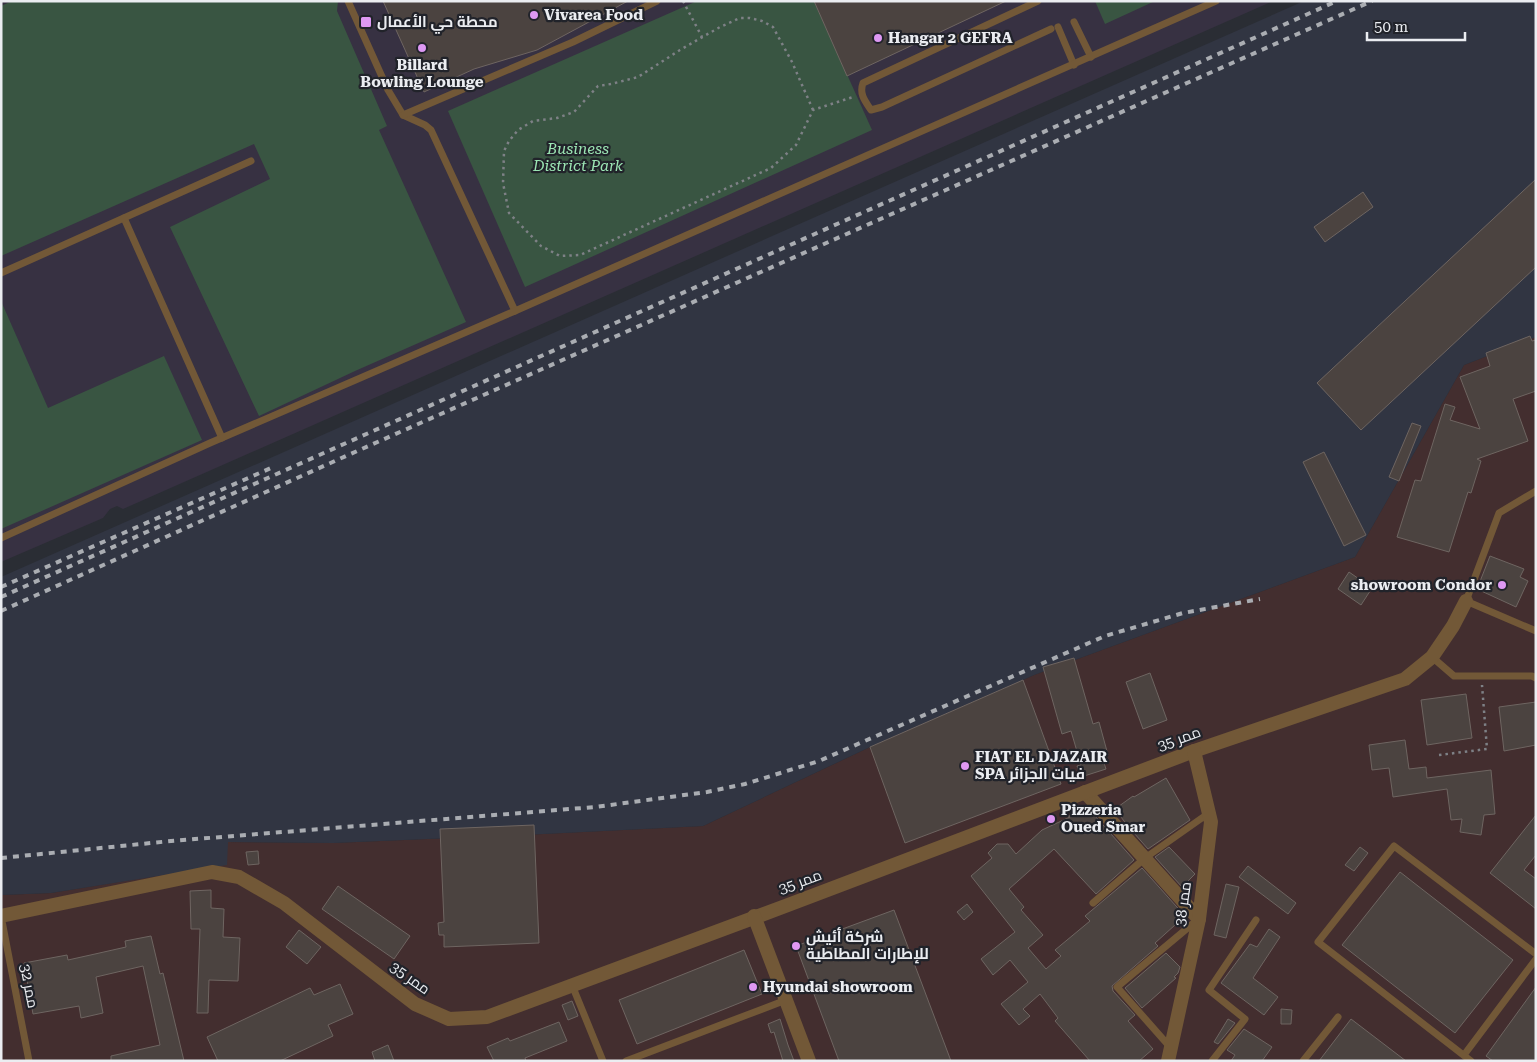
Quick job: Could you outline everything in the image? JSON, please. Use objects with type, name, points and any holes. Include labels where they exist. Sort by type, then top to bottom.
[{"type":"street","name":"ممر 35","points":[[1,916],[212,872],[239,877],[284,903],[415,1004],[449,1019],[488,1017],[1194,751],[1405,679],[1432,657],[1453,626],[1466,601]]},
{"type":"street","name":"ممر 38","points":[[1169,1054],[1198,919],[1211,822],[1194,751]]},
{"type":"street","points":[[1085,792],[1198,919]]},
{"type":"street","points":[[754,916],[809,1061]]},
{"type":"lane","points":[[348,1],[388,90],[403,115],[432,130],[515,311]]},
{"type":"lane","points":[[403,115],[573,42],[657,1]]},
{"type":"lane","points":[[1038,1],[863,83],[861,88],[862,98],[871,110],[882,107],[1055,28],[1074,65]]},
{"type":"lane","points":[[1,538],[222,438],[515,311],[1216,1]]},
{"type":"lane","points":[[1074,22],[1091,57]]},
{"type":"lane","points":[[1,274],[251,161]]},
{"type":"lane","points":[[124,218],[222,438]]},
{"type":"lane","name":"ممر 35","points":[[1466,601],[1499,513],[1536,491]]},
{"type":"lane","points":[[1466,601],[1536,631]]},
{"type":"lane","points":[[1432,657],[1454,676],[1532,676],[1536,678]]},
{"type":"lane","points":[[1093,902],[1145,858],[1210,813]]},
{"type":"lane","points":[[1471,1061],[1318,942],[1394,846],[1536,954]]},
{"type":"lane","name":"ممر 32","points":[[1,916],[29,1061]]},
{"type":"lane","points":[[1169,1054],[1117,988],[1198,919]]},
{"type":"lane","points":[[1212,1061],[1245,1019],[1209,990],[1256,920]]},
{"type":"lane","points":[[1464,1055],[1536,959]]},
{"type":"lane","points":[[572,985],[603,1061]]},
{"type":"lane","points":[[626,1061],[786,1000]]},
{"type":"lane","points":[[1303,1061],[1338,1017]]},
{"type":"path","points":[[682,1],[702,37]]},
{"type":"path","points":[[813,110],[792,62],[773,27],[762,21],[740,18],[702,37],[638,77],[598,86],[574,112],[557,118],[533,122],[518,130],[504,151],[503,183],[509,213],[541,246],[560,256],[580,255],[771,168],[796,145],[813,110],[862,95]]},
{"type":"path","points":[[1439,755],[1487,749],[1481,676]]},
{"type":"shaded area","points":[[1,1],[1273,1],[123,509],[117,506],[110,509],[103,518],[1,562]]},
{"type":"shaded area","points":[[1304,1],[1536,1],[1536,337],[1464,365],[1355,557],[1034,675],[870,747],[703,826],[333,843],[228,842],[227,865],[51,893],[1,895],[1,577]]},
{"type":"shaded area","points":[[1536,337],[1536,1061],[1,1061],[1,895],[51,893],[227,864],[227,842],[333,843],[703,826],[870,747],[1034,675],[1355,557],[1464,365]]},
{"type":"green space","points":[[12,1],[338,1],[337,11],[387,126],[379,130],[466,322],[259,416],[170,227],[270,179],[254,144],[1,256],[1,6]]},
{"type":"green space","name":"Business District Park","points":[[697,1],[814,1],[872,130],[525,287],[448,111]]},
{"type":"green space","points":[[1095,1],[1155,1],[1105,24]]},
{"type":"green space","points":[[1,301],[48,408],[164,356],[202,440],[1,529]]},
{"type":"building","points":[[383,1],[628,1],[537,50],[474,69],[424,92]]},
{"type":"building","name":"Hangar 2 GEFRA","points":[[814,1],[1006,1],[847,76]]},
{"type":"building","points":[[1536,179],[1536,267],[1361,430],[1317,383]]},
{"type":"building","points":[[1363,192],[1373,207],[1325,242],[1314,227]]},
{"type":"building","points":[[1530,336],[1532,341],[1536,340],[1536,391],[1513,399],[1528,441],[1477,459],[1481,461],[1471,493],[1468,492],[1449,552],[1397,537],[1415,480],[1421,481],[1445,404],[1455,407],[1450,420],[1480,429],[1460,377],[1490,366],[1486,353]]},
{"type":"building","points":[[1412,423],[1421,426],[1399,481],[1389,477]]},
{"type":"building","points":[[1324,452],[1366,535],[1344,546],[1303,462]]},
{"type":"building","name":"showroom Condor","points":[[1490,556],[1524,569],[1520,577],[1528,581],[1516,607],[1477,589]]},
{"type":"building","points":[[1349,572],[1372,588],[1361,605],[1338,589]]},
{"type":"building","points":[[1074,658],[1093,724],[1099,722],[1108,755],[1102,757],[1106,769],[1081,777],[1077,766],[1081,765],[1071,731],[1062,734],[1043,667]]},
{"type":"building","points":[[1150,673],[1167,720],[1143,729],[1126,682]]},
{"type":"building","name":"FIAT EL DJAZAIR SPA فيات الجزائر","points":[[1023,680],[1061,784],[905,843],[870,747]]},
{"type":"building","points":[[1466,694],[1472,738],[1427,745],[1421,700]]},
{"type":"building","points":[[1536,702],[1536,745],[1504,751],[1499,707]]},
{"type":"building","points":[[1405,740],[1409,769],[1426,767],[1427,778],[1491,770],[1495,814],[1484,815],[1481,835],[1460,832],[1462,819],[1451,820],[1447,789],[1393,797],[1389,768],[1372,770],[1369,745]]},
{"type":"building","points":[[1166,778],[1190,820],[1148,849],[1115,809],[1133,796]]},
{"type":"building","points":[[1085,808],[1096,817],[1134,860],[1096,894],[1054,849],[1009,889],[1024,907],[1021,910],[1043,935],[1028,948],[1046,969],[1061,956],[1055,950],[1090,921],[1085,916],[1142,868],[1185,916],[1155,943],[1158,946],[1112,986],[1113,991],[1135,1015],[1128,1021],[1153,1049],[1139,1061],[1090,1061],[1055,1021],[1058,1018],[1040,994],[1023,1009],[1030,1016],[1019,1025],[1001,1004],[1028,982],[1010,960],[993,975],[981,959],[1015,932],[971,876],[992,858],[988,853],[997,844],[1008,844],[1016,854],[1042,830]]},
{"type":"building","points":[[1536,815],[1536,855],[1524,870],[1536,879],[1536,909],[1490,873]]},
{"type":"building","points":[[534,825],[539,943],[444,947],[444,935],[439,935],[438,923],[444,922],[440,829]]},
{"type":"building","points":[[1169,847],[1195,874],[1182,887],[1155,857]]},
{"type":"building","points":[[1360,847],[1368,853],[1354,871],[1345,865]]},
{"type":"building","points":[[258,851],[259,864],[248,865],[246,852]]},
{"type":"building","points":[[1248,866],[1296,903],[1288,914],[1239,877]]},
{"type":"building","points":[[1400,872],[1513,960],[1455,1033],[1342,945]]},
{"type":"building","points":[[1226,884],[1239,887],[1226,938],[1214,935]]},
{"type":"building","points":[[338,886],[410,936],[394,959],[322,909]]},
{"type":"building","points":[[211,890],[211,908],[224,909],[223,937],[240,938],[238,981],[209,980],[208,1013],[197,1013],[200,929],[191,929],[190,891]]},
{"type":"building","points":[[967,904],[973,912],[964,920],[957,912]]},
{"type":"building","points":[[894,910],[951,1061],[839,1061],[796,946]]},
{"type":"building","points":[[1269,929],[1280,937],[1253,978],[1278,997],[1264,1015],[1221,983],[1250,944],[1257,947]]},
{"type":"building","points":[[299,930],[321,947],[307,964],[286,947]]},
{"type":"building","points":[[151,936],[160,974],[163,973],[184,1061],[111,1061],[111,1056],[160,1045],[143,966],[96,977],[103,1013],[81,1018],[79,1006],[33,1014],[24,963],[67,955],[68,960],[126,947],[125,941]]},
{"type":"building","points":[[744,950],[762,994],[637,1044],[619,1000]]},
{"type":"building","points":[[1166,953],[1180,967],[1174,977],[1176,978],[1142,1008],[1125,988]]},
{"type":"building","points":[[340,984],[353,1014],[328,1025],[333,1036],[280,1061],[218,1061],[207,1037],[310,988],[314,995]]},
{"type":"building","points":[[1536,987],[1536,1061],[1493,1061],[1486,1056]]},
{"type":"building","points":[[572,1001],[578,1016],[568,1020],[562,1005]]},
{"type":"building","points":[[1281,1009],[1292,1010],[1291,1024],[1281,1024]]},
{"type":"building","points":[[780,1019],[794,1061],[783,1061],[774,1032],[771,1033],[768,1024]]},
{"type":"building","points":[[1228,1019],[1235,1023],[1218,1044],[1214,1042]]},
{"type":"building","points":[[1351,1019],[1406,1061],[1319,1061]]},
{"type":"building","points":[[559,1022],[567,1041],[525,1058],[526,1061],[494,1061],[487,1047],[508,1038],[510,1041]]},
{"type":"building","points":[[1244,1029],[1272,1047],[1262,1061],[1231,1061],[1235,1055],[1227,1050]]},
{"type":"building","points":[[388,1045],[394,1061],[375,1061],[372,1052]]},
{"type":"railway","points":[[1,597],[1337,1]]},
{"type":"railway","points":[[1,611],[1372,1]]},
{"type":"railway","points":[[1,587],[271,468]]},
{"type":"railway","points":[[1,858],[171,841],[595,807],[707,792],[745,784],[819,761],[1105,636],[1183,613],[1260,599]]},
{"type":"place","name":"Vivarea Food","points":[[534,15]]},
{"type":"place","name":"محطة حي الأعمال","points":[[366,22]]},
{"type":"place","name":"Hangar 2 GEFRA","points":[[878,38]]},
{"type":"place","name":"Billard Bowling Lounge","points":[[422,48]]},
{"type":"place","name":"showroom Condor","points":[[1502,585]]},
{"type":"place","name":"FIAT EL DJAZAIR SPA فيات الجزائر","points":[[965,766]]},
{"type":"place","name":"Pizzeria Oued Smar","points":[[1051,819]]},
{"type":"place","name":"شركة أئيش للإطارات المطاطية","points":[[796,946]]},
{"type":"place","name":"Hyundai showroom","points":[[753,987]]}]
